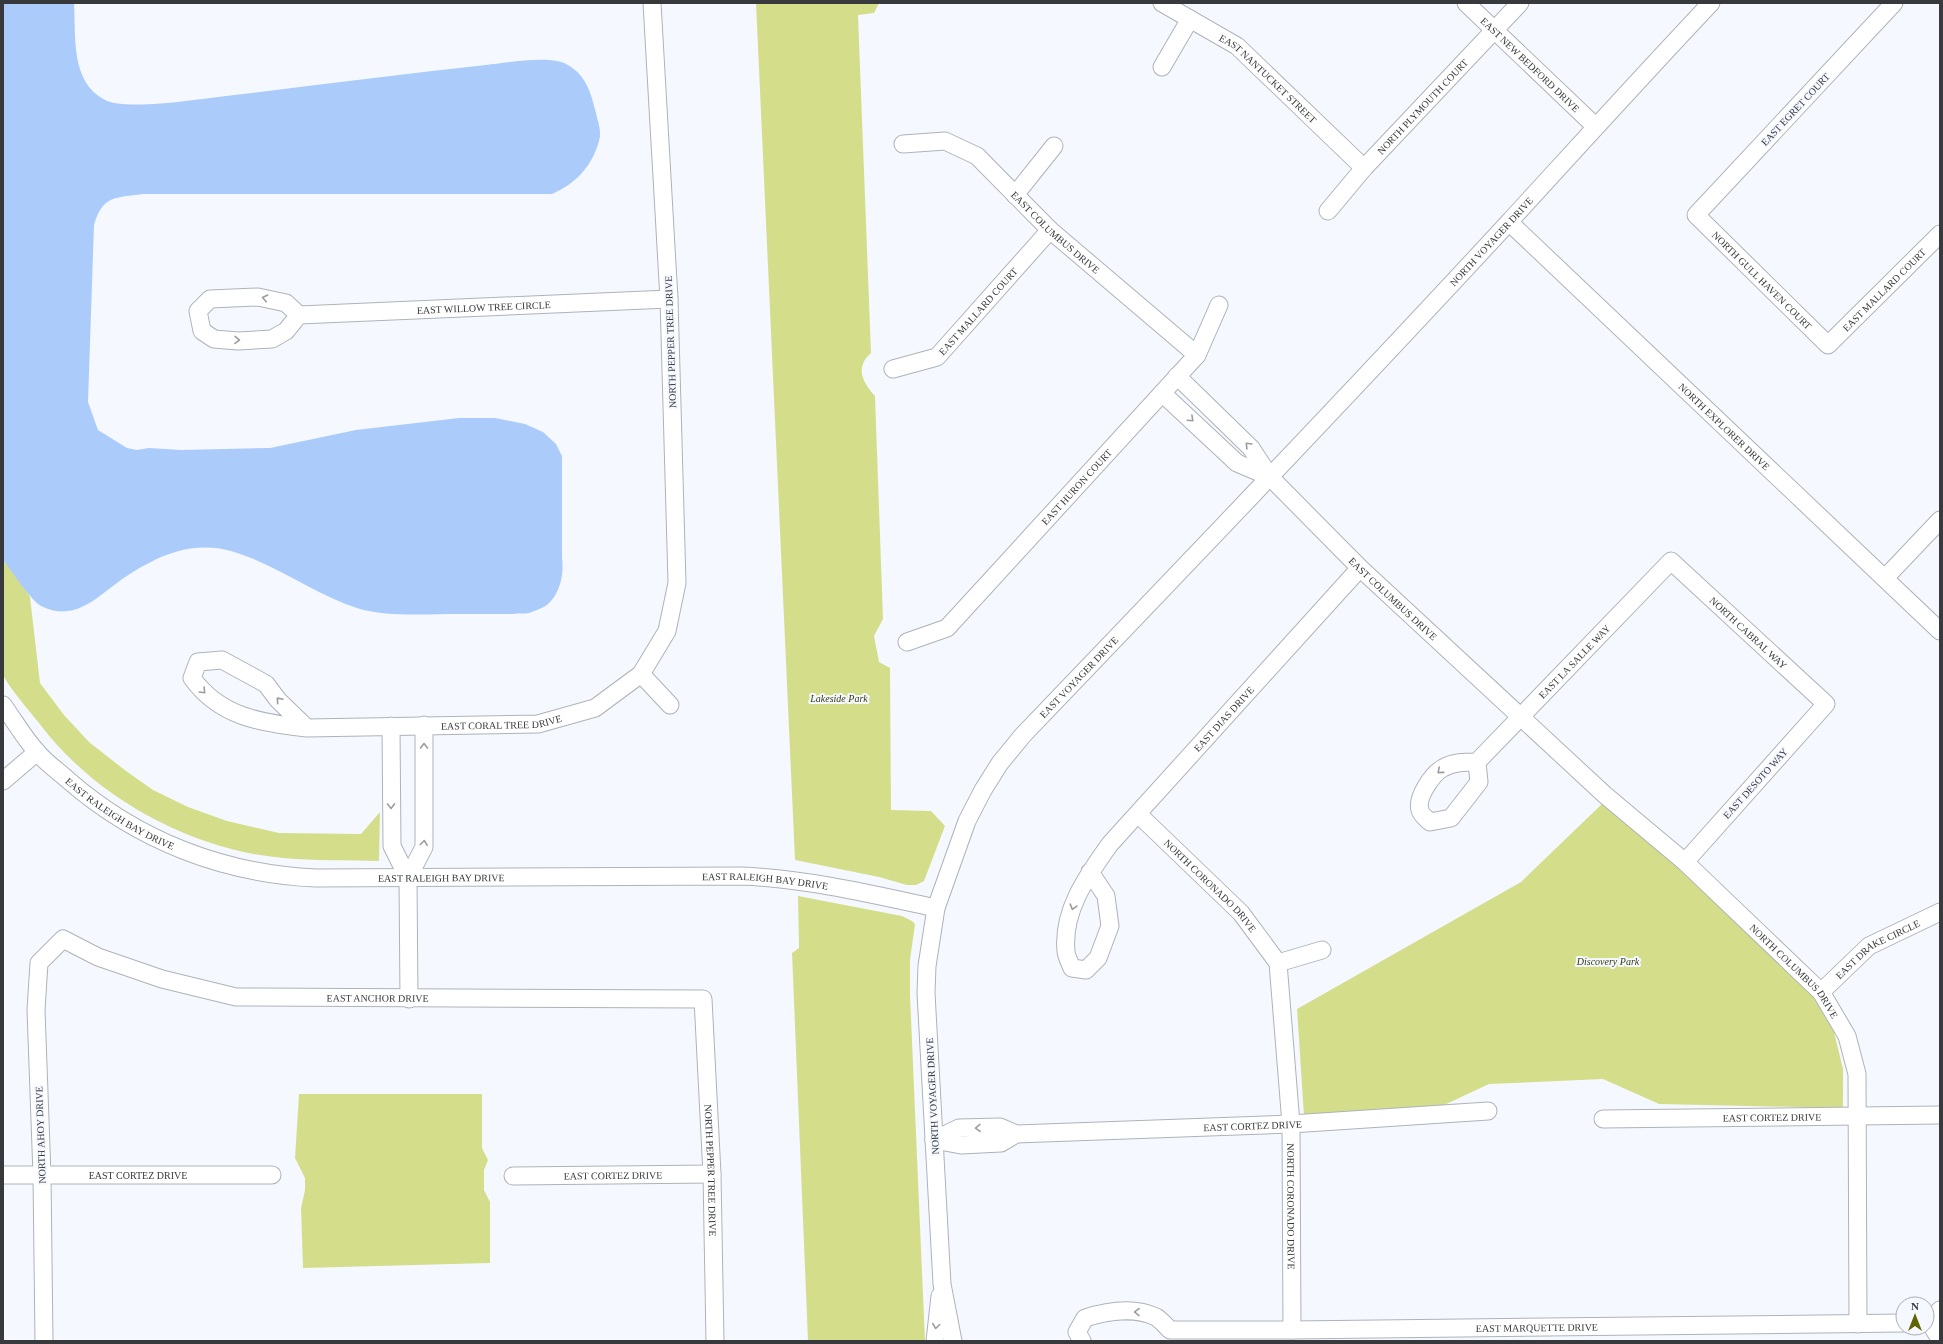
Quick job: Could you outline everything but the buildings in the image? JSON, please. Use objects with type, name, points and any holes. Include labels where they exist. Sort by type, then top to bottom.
[{"type":"street","name":"NORTH PEPPER TREE DRIVE","points":[[641,674],[667,632],[677,583],[669,299],[652,3]]},
{"type":"street","name":"EAST NANTUCKET STREET","points":[[1162,3],[1237,46],[1364,168]]},
{"type":"street","name":"EAST NEW BEDFORD DRIVE","points":[[1466,3],[1596,126]]},
{"type":"street","name":"NORTH PLYMOUTH COURT","points":[[1328,211],[1364,168],[1520,3]]},
{"type":"street","name":"NORTH VOYAGER DRIVE","points":[[1270,477],[1509,222],[1711,3]]},
{"type":"street","name":"EAST EGRET COURT","points":[[1696,215],[1894,3]]},
{"type":"street","points":[[1162,67],[1190,19]]},
{"type":"street","name":"EAST COLUMBUS DRIVE","points":[[903,144],[945,140],[977,156],[1050,230],[1197,355]]},
{"type":"street","points":[[1015,195],[1054,146]]},
{"type":"street","name":"NORTH GULL HAVEN COURT","points":[[1696,215],[1828,346]]},
{"type":"street","name":"NORTH EXPLORER DRIVE","points":[[1509,222],[1940,631]]},
{"type":"street","name":"EAST MALLARD COURT","points":[[893,369],[937,357],[1050,230]]},
{"type":"street","name":"EAST MALLARD COURT","points":[[1828,346],[1940,234]]},
{"type":"street","points":[[258,297],[286,303],[299,315],[286,331],[272,339],[238,341],[214,339],[202,331],[198,311],[210,299],[258,297]]},
{"type":"street","name":"EAST WILLOW TREE CIRCLE","points":[[299,315],[669,299]]},
{"type":"street","name":"EAST HURON COURT","points":[[907,642],[947,628],[1197,355],[1219,305]]},
{"type":"street","name":"EAST COLUMBUS DRIVE","points":[[1177,376],[1251,448],[1270,477],[1360,568],[1521,716]]},
{"type":"street","name":"EAST COLUMBUS DRIVE","points":[[1162,393],[1237,463],[1270,477]]},
{"type":"street","name":"EAST VOYAGER DRIVE","points":[[936,908],[967,821],[983,790],[1000,763],[1023,735],[1270,477]]},
{"type":"street","points":[[1885,578],[1940,520]]},
{"type":"street","name":"NORTH CABRAL WAY","points":[[1671,561],[1826,704]]},
{"type":"street","name":"EAST LA SALLE WAY","points":[[1476,762],[1671,561]]},
{"type":"street","name":"EAST DIAS DRIVE","points":[[1090,872],[1106,896],[1110,926],[1098,958],[1086,970],[1072,968],[1066,952],[1066,936],[1074,902],[1090,872],[1110,844],[1360,568]]},
{"type":"street","name":"EAST CORAL TREE DRIVE","points":[[307,728],[278,700],[266,684],[222,660],[198,662],[192,678],[202,692],[226,710],[268,724],[307,728],[538,724],[595,708],[641,674]]},
{"type":"street","points":[[641,674],[670,705]]},
{"type":"street","name":"EAST DESOTO WAY","points":[[1685,862],[1826,704]]},
{"type":"street","name":"EAST RALEIGH BAY DRIVE","points":[[3,705],[37,752],[84,794],[110,813],[165,844],[191,855],[232,867],[290,877],[408,878],[742,876],[779,878],[839,886],[936,908]]},
{"type":"street","name":"NORTH COLUMBUS DRIVE","points":[[1521,716],[1605,795],[1685,862],[1821,992],[1847,1036],[1857,1074],[1858,1324]]},
{"type":"street","points":[[408,878],[424,847],[424,725]]},
{"type":"street","points":[[391,726],[392,846],[408,878],[409,999]]},
{"type":"street","points":[[3,781],[37,752]]},
{"type":"street","name":"NORTH CORONADO DRIVE","points":[[1138,814],[1241,913],[1278,962],[1291,1124],[1292,1330]]},
{"type":"street","name":"NORTH VOYAGER DRIVE","points":[[936,908],[927,966],[926,993],[942,1284],[953,1341]]},
{"type":"street","name":"EAST DRAKE CIRCLE","points":[[1821,992],[1869,946],[1940,912]]},
{"type":"street","name":"EAST ANCHOR DRIVE","points":[[63,939],[98,957],[162,979],[236,998],[703,999]]},
{"type":"street","name":"NORTH AHOY DRIVE","points":[[44,1341],[42,1175],[36,1010],[39,963],[63,939]]},
{"type":"street","points":[[1278,962],[1322,950]]},
{"type":"street","name":"NORTH PEPPER TREE DRIVE","points":[[703,999],[712,1174],[715,1341]]},
{"type":"street","name":"EAST CORTEZ DRIVE","points":[[934,1140],[959,1128],[1000,1128],[1016,1134],[1291,1124],[1488,1111]]},
{"type":"street","name":"EAST CORTEZ DRIVE","points":[[1604,1118],[1940,1115]]},
{"type":"street","name":"EAST CORTEZ DRIVE","points":[[513,1176],[712,1174]]},
{"type":"street","name":"EAST CORTEZ DRIVE","points":[[3,1175],[272,1175]]},
{"type":"street","name":"NORTH VOYAGER DRIVE","points":[[935,1341],[942,1284]]},
{"type":"street","name":"EAST MARQUETTE DRIVE","points":[[1082,1341],[1078,1332],[1086,1318],[1104,1312],[1144,1312],[1158,1318],[1167,1336],[1292,1330],[1895,1323]]},
{"type":"street","points":[[1935,1327],[1938,1336],[1940,1337]]},
{"type":"green space","name":"Lakeside Park","points":[[756,3],[879,3],[874,13],[858,15],[871,353],[866,358],[862,368],[862,373],[864,382],[875,396],[883,619],[874,636],[879,662],[890,668],[891,810],[931,811],[945,826],[924,881],[916,885],[907,885],[879,877],[795,860]]},
{"type":"green space","points":[[3,560],[20,581],[30,597],[40,683],[64,715],[89,742],[153,790],[188,807],[227,821],[279,833],[361,834],[380,812],[379,861],[283,858],[248,853],[214,844],[180,831],[147,815],[116,796],[87,774],[62,750],[39,723],[8,684],[3,674]]},
{"type":"green space","name":"Discovery Park","points":[[1603,803],[1679,867],[1809,990],[1834,1032],[1843,1069],[1843,1108],[1659,1104],[1603,1079],[1489,1084],[1440,1107],[1304,1116],[1297,1009],[1521,882]]},
{"type":"green space","points":[[798,896],[902,916],[915,924],[910,960],[910,995],[925,1341],[808,1341],[792,953],[799,948]]},
{"type":"green space","points":[[299,1094],[482,1094],[482,1148],[488,1160],[484,1170],[484,1190],[490,1202],[490,1263],[303,1268],[301,1208],[305,1190],[305,1178],[295,1158]]},
{"type":"water","points":[[3,3],[74,3],[75,43],[80,70],[86,82],[94,92],[105,100],[115,103],[164,103],[527,60],[559,61],[573,68],[578,73],[590,91],[600,137],[592,159],[582,174],[568,185],[552,194],[143,194],[125,196],[106,203],[98,215],[94,225],[88,402],[98,430],[127,448],[137,450],[149,448],[181,450],[270,448],[356,430],[459,418],[495,418],[525,424],[543,432],[556,444],[562,456],[562,576],[556,595],[547,605],[529,613],[513,614],[408,614],[371,612],[327,596],[280,571],[248,557],[231,551],[210,548],[189,549],[168,554],[159,558],[131,573],[89,603],[72,610],[53,610],[43,607],[33,599],[3,560]]}]
